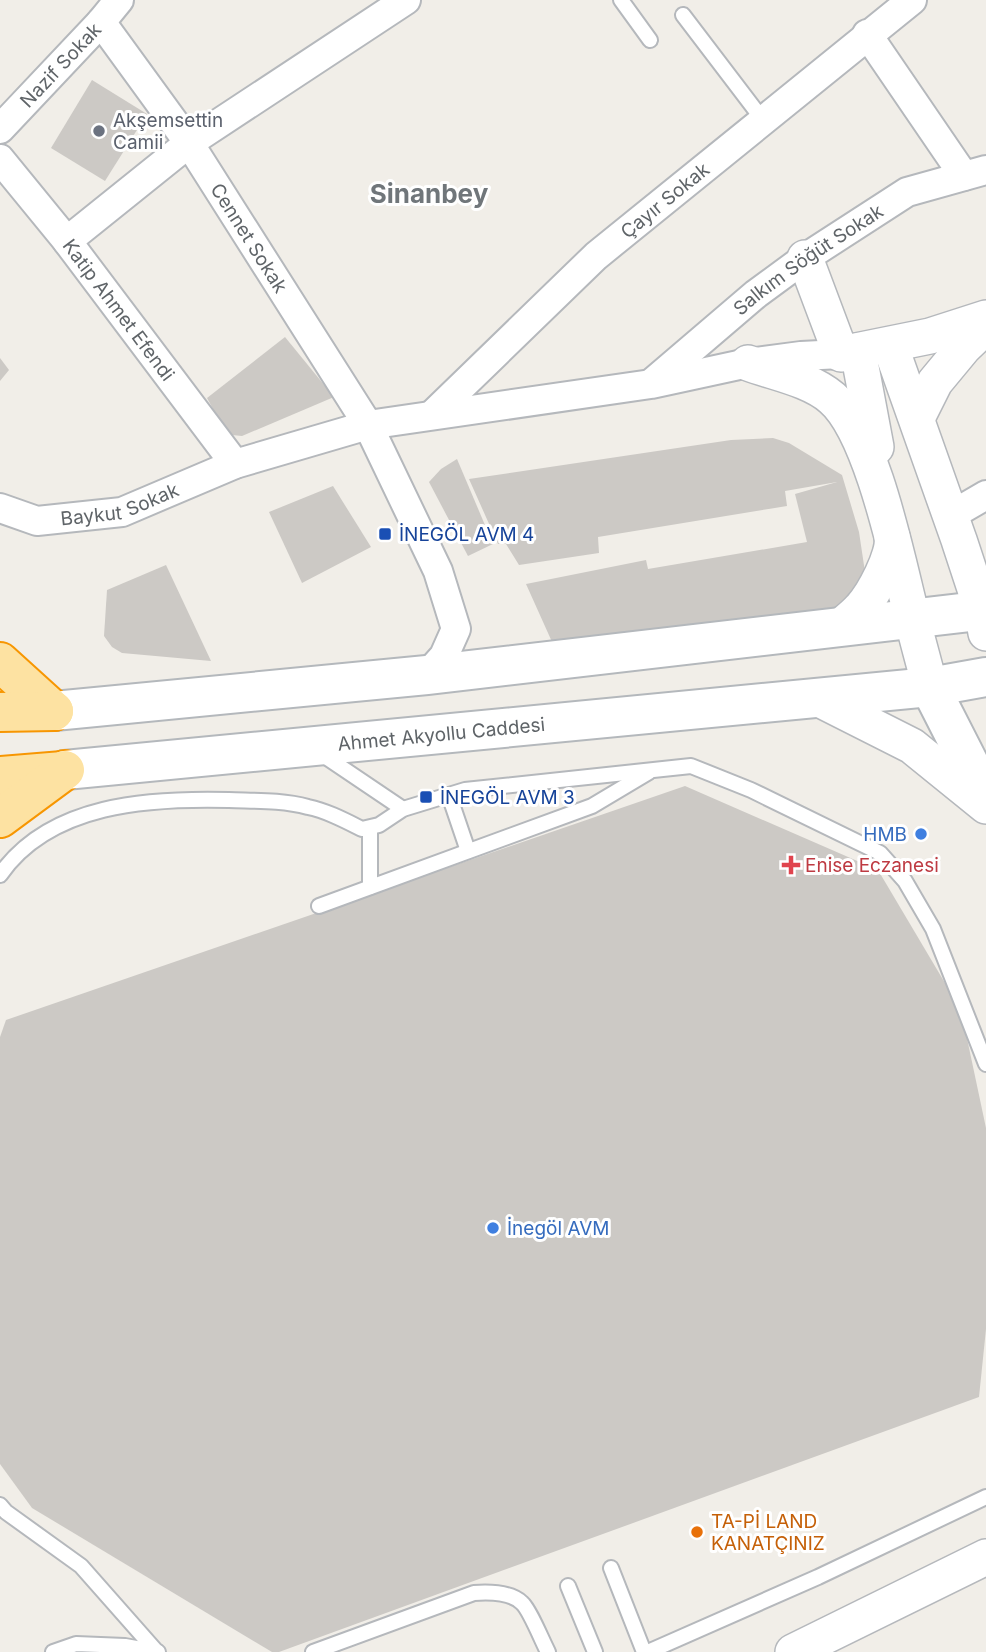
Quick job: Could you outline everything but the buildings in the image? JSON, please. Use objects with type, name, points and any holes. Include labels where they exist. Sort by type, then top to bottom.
[{"type":"highway","points":[[0,662],[54,710]]},
{"type":"highway","points":[[0,712],[54,710]]},
{"type":"highway","points":[[0,776],[65,770]]},
{"type":"highway","points":[[0,818],[65,770]]},
{"type":"main road","points":[[54,710],[427,675],[912,619],[985,618]]},
{"type":"main road","name":"Ahmet Akyollu Caddesi","points":[[65,770],[930,687],[986,677]]},
{"type":"main road","points":[[930,687],[986,797]]},
{"type":"street","name":"Nazif Sokak","points":[[0,129],[119,0]]},
{"type":"street","points":[[67,241],[189,143],[406,0]]},
{"type":"street","name":"Çayır Sokak","points":[[432,415],[596,256],[912,0]]},
{"type":"street","name":"Cennet Sokak","points":[[101,22],[189,143],[368,425],[438,571],[456,629],[469,652],[488,668]]},
{"type":"street","points":[[867,34],[975,173]]},
{"type":"street","name":"Katip Ahmet Efendi","points":[[0,159],[67,241],[235,464]]},
{"type":"street","name":"Salkım Söğüt Sokak","points":[[651,384],[756,293],[804,258],[907,192],[975,173]]},
{"type":"street","points":[[804,258],[863,350],[917,418],[985,618]]},
{"type":"street","points":[[863,350],[930,336],[986,318]]},
{"type":"street","points":[[917,418],[935,382],[964,347],[986,326]]},
{"type":"street","points":[[840,628],[861,608],[873,591],[884,572],[893,543],[863,350]]},
{"type":"street","name":"Baykut Sokak","points":[[0,508],[37,521],[122,512],[235,464],[368,425],[651,384],[748,363],[863,350]]},
{"type":"street","points":[[748,363],[807,384],[831,397],[850,419],[865,449],[893,543],[930,687]]},
{"type":"street","points":[[954,528],[986,495]]},
{"type":"street","points":[[954,528],[986,562]]},
{"type":"street","points":[[427,675],[444,656],[456,629]]},
{"type":"street","points":[[817,698],[912,746],[986,806]]},
{"type":"street","points":[[793,1652],[985,1563]]},
{"type":"lane","points":[[621,0],[650,40]]},
{"type":"lane","points":[[683,15],[763,120]]},
{"type":"lane","points":[[310,747],[403,809]]},
{"type":"lane","points":[[0,875],[16,856],[48,832],[105,809],[154,800],[282,801],[310,807],[362,829],[379,825],[403,809],[465,790],[691,766],[751,790],[880,853],[905,881],[933,929],[986,1064]]},
{"type":"lane","points":[[319,906],[592,806],[653,769]]},
{"type":"lane","points":[[449,795],[468,851]]},
{"type":"lane","points":[[370,828],[370,887]]},
{"type":"lane","points":[[611,1569],[646,1652],[828,1572],[986,1497]]},
{"type":"lane","points":[[0,1505],[81,1566],[158,1652]]},
{"type":"lane","points":[[568,1586],[595,1652]]},
{"type":"lane","points":[[313,1652],[474,1593],[486,1592],[522,1602],[548,1652]]},
{"type":"lane","points":[[53,1652],[76,1644],[125,1646],[158,1652]]},
{"type":"place","name":"Akşemsettin Camii","points":[[99,131]]},
{"type":"place","name":"İNEGÖL AVM 4","points":[[385,534]]},
{"type":"place","name":"İNEGÖL AVM 3","points":[[426,797]]},
{"type":"place","name":"HMB","points":[[921,834]]},
{"type":"place","name":"Enise Eczanesi","points":[[791,865]]},
{"type":"place","name":"İnegöl AVM","points":[[493,1228]]},
{"type":"place","name":"TA-Pİ LAND KANATÇINIZ","points":[[697,1532]]},
{"type":"district","name":"Sinanbey","points":[[429,193]]}]
